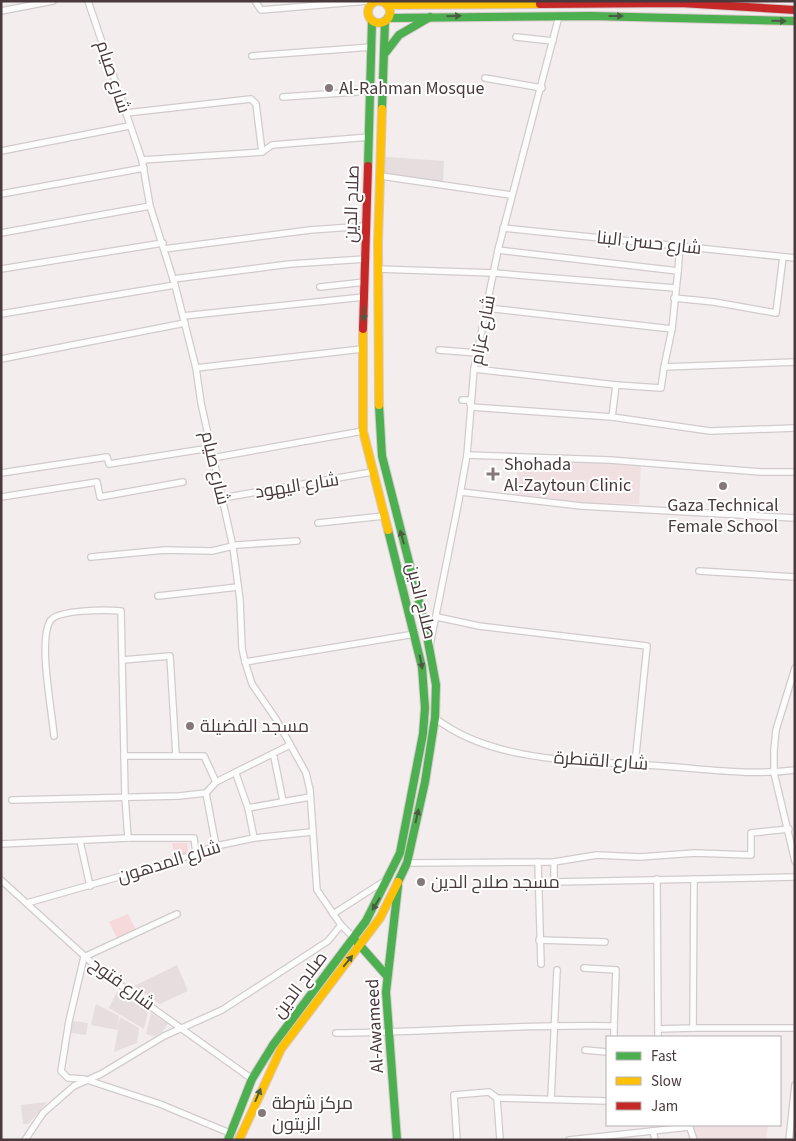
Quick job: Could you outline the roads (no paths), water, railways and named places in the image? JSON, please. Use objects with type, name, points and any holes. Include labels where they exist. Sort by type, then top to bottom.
[{"type":"main road","points":[[795,10],[680,3],[387,5],[376,2],[368,4],[368,15],[372,21],[378,23],[386,20],[430,17],[558,16],[661,16],[795,21]]},
{"type":"main road","points":[[386,20],[390,11],[387,5]]},
{"type":"main road","points":[[384,55],[392,39],[430,17]]},
{"type":"main road","name":"صلاح الدين","points":[[239,1140],[264,1082],[281,1049],[361,945],[380,918],[399,882],[407,863],[425,782],[435,718],[436,685],[430,648],[382,456],[378,428],[378,269],[386,20]]},
{"type":"main road","name":"صلاح الدين","points":[[230,1136],[252,1079],[273,1045],[354,938],[371,913],[390,878],[400,853],[423,734],[425,708],[422,667],[363,431],[362,349],[370,137],[372,21]]},
{"type":"main road","name":"Al-Awameed","points":[[397,1140],[387,976],[399,882]]},
{"type":"main road","points":[[354,938],[387,976]]},
{"type":"street","points":[[1,11],[53,1]]},
{"type":"street","name":"شارع صيام","points":[[88,1],[142,160],[150,206],[164,246],[196,368],[212,458],[233,548],[242,648],[245,662],[252,684],[306,773],[310,797],[317,890],[341,925],[354,938]]},
{"type":"street","points":[[255,1],[261,10],[294,4],[368,4]]},
{"type":"street","name":"شارع عزام","points":[[430,648],[461,492],[467,455],[474,368],[502,228],[542,88],[561,3]]},
{"type":"street","points":[[516,38],[553,41]]},
{"type":"street","points":[[252,56],[372,46]]},
{"type":"street","points":[[485,78],[542,88]]},
{"type":"street","points":[[283,97],[371,91]]},
{"type":"street","points":[[126,113],[250,99],[256,104],[262,152]]},
{"type":"street","points":[[1,151],[129,126]]},
{"type":"street","points":[[142,160],[262,152],[272,145],[370,137]]},
{"type":"street","points":[[1,194],[144,168]]},
{"type":"street","points":[[381,176],[511,195]]},
{"type":"street","points":[[1,234],[150,206]]},
{"type":"street","points":[[1,270],[164,246],[310,230],[366,226]]},
{"type":"street","name":"شارع حسن البنا","points":[[502,228],[795,258]]},
{"type":"street","points":[[474,368],[616,385],[661,388],[672,329],[680,245]]},
{"type":"street","points":[[498,250],[678,271]]},
{"type":"street","points":[[674,298],[714,302],[776,313],[784,257]]},
{"type":"street","points":[[1,314],[174,282],[290,264],[365,259]]},
{"type":"street","points":[[378,269],[494,273],[675,288]]},
{"type":"street","points":[[320,287],[365,282]]},
{"type":"street","points":[[183,316],[364,297]]},
{"type":"street","points":[[487,308],[672,329]]},
{"type":"street","points":[[1,359],[185,323]]},
{"type":"street","points":[[196,368],[362,349]]},
{"type":"street","points":[[439,350],[477,353]]},
{"type":"street","points":[[664,366],[795,362]]},
{"type":"street","points":[[612,417],[616,385]]},
{"type":"street","points":[[462,400],[469,400],[472,407],[612,417],[710,431],[795,428]]},
{"type":"street","points":[[212,458],[363,431]]},
{"type":"street","points":[[1,473],[107,456],[109,464],[210,448]]},
{"type":"street","points":[[467,455],[610,460],[761,472],[795,472]]},
{"type":"street","name":"شارع اليهود","points":[[222,498],[372,472]]},
{"type":"street","points":[[1,497],[96,482],[100,497],[183,482]]},
{"type":"street","points":[[461,492],[581,506],[795,518]]},
{"type":"street","points":[[318,523],[384,516]]},
{"type":"street","points":[[91,557],[166,550],[212,550],[233,548],[237,545],[297,541]]},
{"type":"street","points":[[700,571],[795,577]]},
{"type":"street","points":[[158,596],[238,587]]},
{"type":"street","points":[[54,736],[44,643],[50,621],[58,615],[65,614],[104,610],[121,611],[125,797],[128,838]]},
{"type":"street","points":[[437,617],[479,626],[647,646],[635,764]]},
{"type":"street","points":[[245,662],[414,634]]},
{"type":"street","points":[[123,660],[170,656],[176,755]]},
{"type":"street","points":[[794,670],[776,730],[774,773],[789,830],[794,858]]},
{"type":"street","name":"شارع القنطرة","points":[[435,718],[468,740],[508,750],[566,760],[751,774],[795,770]]},
{"type":"street","points":[[12,800],[206,793],[216,782],[236,774],[290,745]]},
{"type":"street","points":[[124,756],[204,756],[216,782]]},
{"type":"street","points":[[274,758],[283,801]]},
{"type":"street","points":[[236,774],[248,808],[254,838]]},
{"type":"street","points":[[206,793],[216,846]]},
{"type":"street","points":[[248,808],[310,797]]},
{"type":"street","points":[[407,863],[554,862],[597,855],[640,857],[695,853],[751,856],[751,834],[789,830]]},
{"type":"street","name":"شارع المدهون","points":[[27,903],[90,886],[216,846],[254,838],[312,832]]},
{"type":"street","points":[[1,844],[128,838],[194,838],[196,853]]},
{"type":"street","points":[[80,841],[90,886]]},
{"type":"street","points":[[538,862],[541,964]]},
{"type":"street","points":[[554,862],[554,882],[795,877]]},
{"type":"street","points":[[333,914],[390,878]]},
{"type":"street","points":[[657,879],[658,1036]]},
{"type":"street","points":[[693,1028],[694,879]]},
{"type":"street","name":"شارع فتوح","points":[[1,880],[84,957],[120,985],[182,1026],[252,1079]]},
{"type":"street","points":[[177,914],[84,957],[69,1021],[61,1069],[68,1078],[84,1079],[160,1104],[239,1140]]},
{"type":"street","points":[[25,1140],[43,1113],[84,1079],[101,1074],[148,1044],[182,1026],[222,1010],[262,986],[328,941],[341,925]]},
{"type":"street","points":[[539,940],[604,942]]},
{"type":"street","points":[[584,968],[616,970],[614,1036]]},
{"type":"street","points":[[551,1099],[557,970]]},
{"type":"street","points":[[336,1034],[555,1025],[614,1026]]},
{"type":"street","points":[[658,1029],[795,1028]]},
{"type":"street","points":[[585,1050],[606,1052]]},
{"type":"street","points":[[788,1140],[795,1085]]},
{"type":"street","points":[[457,1140],[454,1095],[489,1092],[497,1098],[606,1100]]},
{"type":"street","points":[[497,1098],[500,1140]]},
{"type":"street","points":[[569,1140],[689,1126],[694,1140]]},
{"type":"street","points":[[653,1131],[654,1140]]},
{"type":"place","name":"Al-Rahman Mosque","points":[[329,88]]},
{"type":"place","name":"Shohada Al-Zaytoun Clinic","points":[[493,474]]},
{"type":"place","name":"Gaza Technical Female School","points":[[723,486]]},
{"type":"place","name":"مسجد الفضيلة","points":[[190,726]]},
{"type":"place","name":"مسجد صلاح الدين","points":[[421,882]]},
{"type":"place","name":"مركز شرطة الزيتون","points":[[262,1113]]}]
